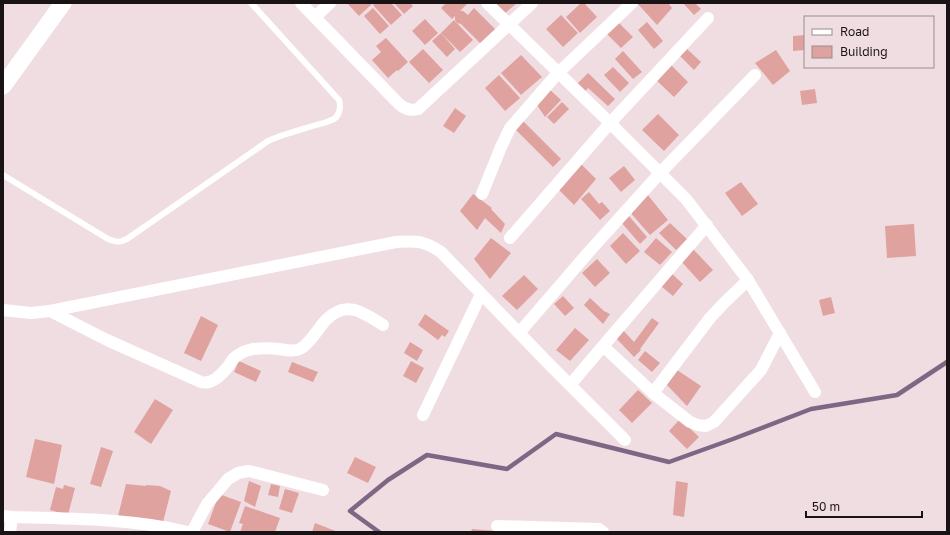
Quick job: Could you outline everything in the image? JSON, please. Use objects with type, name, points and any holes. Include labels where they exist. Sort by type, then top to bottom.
[{"type":"main road","points":[[3,86],[63,3]]},
{"type":"street","points":[[300,3],[398,104],[406,109],[412,110],[418,109],[532,3]]},
{"type":"street","points":[[315,17],[330,3]]},
{"type":"street","points":[[487,3],[686,199],[748,280],[815,392]]},
{"type":"street","points":[[482,194],[500,147],[510,128],[558,73],[632,3]]},
{"type":"street","points":[[510,238],[610,123],[708,18]]},
{"type":"street","points":[[519,333],[587,254],[660,173],[755,75]]},
{"type":"street","points":[[570,385],[707,226]]},
{"type":"street","points":[[3,310],[31,313],[50,311],[396,242],[416,241],[427,243],[441,252],[625,440]]},
{"type":"street","points":[[653,393],[710,318],[748,280]]},
{"type":"street","points":[[423,416],[481,294]]},
{"type":"street","points":[[50,311],[107,340],[205,383],[218,377],[234,359],[241,353],[248,350],[263,348],[297,351],[302,349],[326,320],[339,310],[353,309],[368,315],[383,324]]},
{"type":"street","points":[[603,346],[653,393],[690,422],[706,426],[714,422],[761,370],[780,333]]},
{"type":"street","points":[[192,532],[207,504],[228,478],[238,473],[249,472],[323,490]]},
{"type":"street","points":[[10,532],[8,517],[116,527],[174,529],[188,532]]},
{"type":"street","points":[[497,526],[599,529],[603,532]]},
{"type":"lane","points":[[3,175],[108,239],[121,242],[268,141],[335,119],[339,112],[339,100],[251,3]]},
{"type":"building","points":[[347,3],[373,3],[359,16]]},
{"type":"building","points":[[375,3],[391,3],[402,15],[391,25],[373,5]]},
{"type":"building","points":[[394,3],[410,3],[413,6],[404,14]]},
{"type":"building","points":[[446,3],[468,3],[460,11],[463,11],[468,15],[474,8],[498,32],[484,47],[461,24],[457,23],[455,16],[452,19],[441,8]]},
{"type":"building","points":[[495,3],[517,3],[504,14]]},
{"type":"building","points":[[581,3],[584,3],[597,17],[580,33],[566,17]]},
{"type":"building","points":[[637,3],[668,3],[672,8],[657,25]]},
{"type":"building","points":[[683,3],[695,3],[701,9],[694,15]]},
{"type":"building","points":[[373,8],[389,26],[380,34],[364,16]]},
{"type":"building","points":[[561,15],[578,33],[563,47],[546,29]]},
{"type":"building","points":[[425,19],[438,33],[425,45],[412,31]]},
{"type":"building","points":[[454,20],[473,40],[460,52],[441,33]]},
{"type":"building","points":[[647,22],[663,41],[654,49],[638,30]]},
{"type":"building","points":[[619,23],[633,37],[621,48],[607,34]]},
{"type":"building","points":[[441,33],[455,49],[447,57],[432,41]]},
{"type":"building","points":[[804,35],[804,50],[793,51],[793,36]]},
{"type":"building","points":[[386,38],[408,62],[388,78],[372,60],[381,52],[376,46]]},
{"type":"building","points":[[423,49],[443,70],[429,83],[409,62]]},
{"type":"building","points":[[687,49],[701,62],[694,70],[680,56]]},
{"type":"building","points":[[776,50],[790,71],[773,85],[755,63]]},
{"type":"building","points":[[623,51],[642,72],[633,79],[615,59]]},
{"type":"building","points":[[521,55],[542,77],[521,95],[501,73]]},
{"type":"building","points":[[669,63],[688,82],[674,97],[654,78]]},
{"type":"building","points":[[613,67],[629,83],[620,92],[604,75]]},
{"type":"building","points":[[588,73],[615,99],[608,106],[588,88],[583,94],[575,86]]},
{"type":"building","points":[[499,75],[520,98],[505,111],[485,88]]},
{"type":"building","points":[[548,88],[561,100],[545,117],[535,102]]},
{"type":"building","points":[[815,89],[817,103],[802,105],[800,91]]},
{"type":"building","points":[[562,102],[569,109],[554,124],[547,117]]},
{"type":"building","points":[[455,108],[466,116],[454,133],[443,126]]},
{"type":"building","points":[[658,114],[679,135],[664,151],[642,130]]},
{"type":"building","points":[[521,119],[561,159],[553,167],[513,127]]},
{"type":"building","points":[[581,164],[596,179],[574,205],[556,187]]},
{"type":"building","points":[[624,166],[635,180],[621,192],[609,178]]},
{"type":"building","points":[[741,182],[758,204],[742,216],[725,193]]},
{"type":"building","points":[[589,192],[599,204],[602,202],[610,211],[600,220],[581,199]]},
{"type":"building","points":[[473,194],[492,208],[491,209],[505,224],[501,233],[485,218],[477,230],[460,211]]},
{"type":"building","points":[[647,194],[668,220],[650,235],[628,210]]},
{"type":"building","points":[[629,216],[647,237],[640,244],[621,222]]},
{"type":"building","points":[[670,223],[687,239],[676,250],[659,233]]},
{"type":"building","points":[[914,224],[916,256],[887,258],[885,226]]},
{"type":"building","points":[[623,233],[640,251],[626,264],[610,246]]},
{"type":"building","points":[[491,238],[511,253],[490,279],[474,259]]},
{"type":"building","points":[[656,238],[672,252],[660,265],[644,252]]},
{"type":"building","points":[[693,249],[713,270],[700,282],[680,260]]},
{"type":"building","points":[[597,259],[610,273],[595,287],[582,273]]},
{"type":"building","points":[[670,272],[683,284],[673,296],[662,287]]},
{"type":"building","points":[[524,275],[538,289],[517,310],[502,296]]},
{"type":"building","points":[[563,296],[574,308],[565,316],[554,304]]},
{"type":"building","points":[[831,297],[835,313],[823,316],[819,300]]},
{"type":"building","points":[[590,298],[604,311],[610,314],[603,324],[584,305]]},
{"type":"building","points":[[425,314],[449,331],[445,337],[442,335],[438,340],[418,325]]},
{"type":"building","points":[[201,316],[218,325],[201,361],[184,353]]},
{"type":"building","points":[[652,318],[659,323],[640,349],[641,350],[634,357],[614,336],[622,329],[634,342]]},
{"type":"building","points":[[575,328],[589,340],[570,361],[556,350]]},
{"type":"building","points":[[410,342],[423,350],[417,361],[404,353]]},
{"type":"building","points":[[645,351],[660,363],[652,372],[638,360]]},
{"type":"building","points":[[239,361],[261,371],[256,382],[234,372]]},
{"type":"building","points":[[411,361],[424,368],[416,383],[403,376]]},
{"type":"building","points":[[292,362],[318,372],[313,382],[288,372]]},
{"type":"building","points":[[677,370],[701,386],[687,406],[667,385]]},
{"type":"building","points":[[638,390],[652,403],[632,423],[619,410]]},
{"type":"building","points":[[155,399],[173,410],[151,444],[134,432]]},
{"type":"building","points":[[680,419],[699,437],[687,449],[669,431]]},
{"type":"building","points":[[35,439],[62,445],[54,484],[26,477]]},
{"type":"building","points":[[101,447],[113,451],[101,487],[90,484]]},
{"type":"building","points":[[355,457],[376,467],[368,483],[347,473]]},
{"type":"building","points":[[249,481],[261,486],[255,507],[244,501]]},
{"type":"building","points":[[676,481],[688,483],[684,517],[673,515]]},
{"type":"building","points":[[126,484],[160,486],[171,491],[162,526],[118,516]]},
{"type":"building","points":[[271,484],[280,486],[278,497],[268,495]]},
{"type":"building","points":[[64,485],[75,488],[68,515],[50,510],[56,487],[63,489]]},
{"type":"building","points":[[285,489],[299,493],[292,513],[279,509]]},
{"type":"building","points":[[219,494],[241,502],[230,532],[208,524]]},
{"type":"building","points":[[245,506],[280,518],[275,532],[240,532],[243,524],[239,523]]},
{"type":"building","points":[[315,523],[338,532],[312,532]]},
{"type":"building","points":[[472,529],[496,531],[496,532],[471,532]]},
{"type":"waterway","points":[[379,532],[350,511],[388,480],[427,455],[507,469],[556,434],[669,462],[811,409],[897,395],[947,362]]}]
